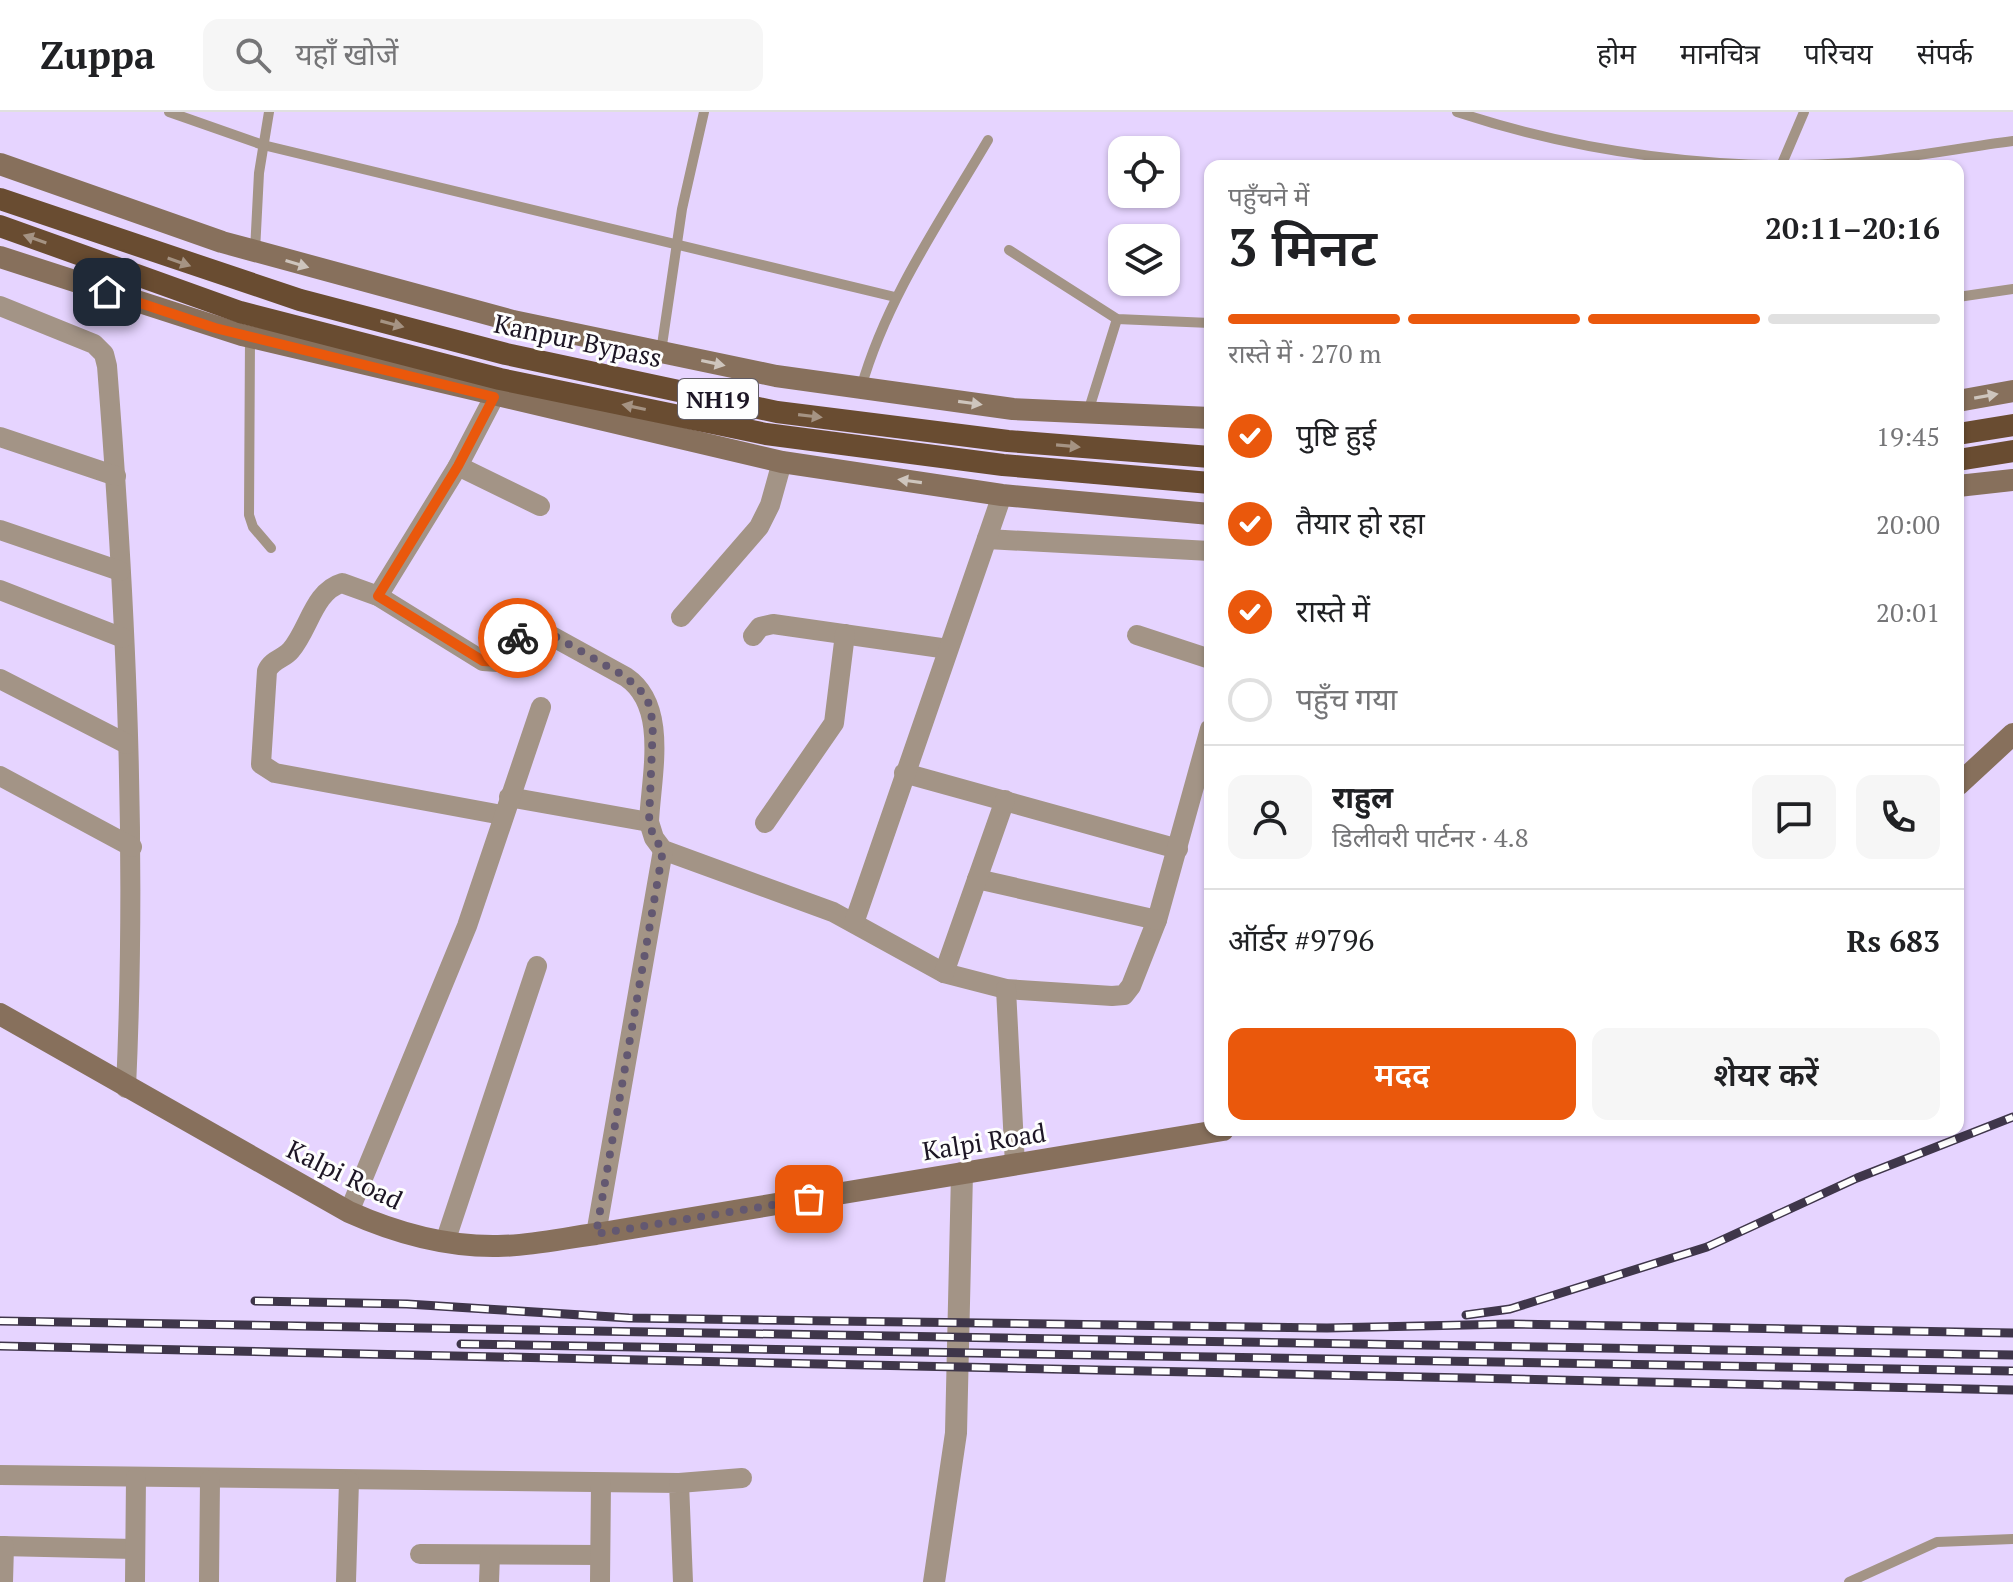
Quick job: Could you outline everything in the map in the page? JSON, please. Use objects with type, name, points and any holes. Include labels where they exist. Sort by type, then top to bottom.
[{"type":"highway","name":"Kanpur Bypass","points":[[0,199],[236,281],[506,354],[777,412],[1008,441],[1204,457]]},
{"type":"highway","name":"Kanpur Bypass","points":[[0,226],[240,312],[500,379],[766,434],[1003,465],[1204,482]]},
{"type":"highway","points":[[1964,433],[2013,425]]},
{"type":"highway","points":[[1964,459],[2013,451]]},
{"type":"main road","points":[[0,164],[214,239],[513,321],[776,376],[861,388],[1013,409],[1204,418]]},
{"type":"main road","points":[[0,257],[215,328],[494,397],[782,462],[1002,495],[1204,513]]},
{"type":"main road","points":[[1964,400],[2013,391]]},
{"type":"main road","points":[[1964,485],[2013,480]]},
{"type":"main road","points":[[1964,779],[2013,734]]},
{"type":"main road","name":"Kalpi Road","points":[[0,1014],[240,1153],[349,1212],[393,1231],[445,1242],[499,1247],[596,1234],[1204,1133]]},
{"type":"street","points":[[0,306],[94,344],[104,354],[116,476],[132,847],[126,1088]]},
{"type":"street","points":[[378,596],[458,466],[494,397]]},
{"type":"street","points":[[0,437],[116,476]]},
{"type":"street","points":[[681,617],[759,527],[770,505],[782,462]]},
{"type":"street","points":[[458,466],[540,506]]},
{"type":"street","points":[[854,923],[1002,495]]},
{"type":"street","points":[[0,530],[120,571]]},
{"type":"street","points":[[987,539],[1204,551]]},
{"type":"street","points":[[649,822],[506,806],[275,773],[261,764],[265,680],[270,664],[293,648],[326,591],[334,586],[355,585],[378,596],[483,661],[498,662],[523,632],[537,628],[639,686],[647,697],[653,723],[649,822],[654,838],[663,850],[811,903],[944,973],[1006,989],[1124,995],[1131,986],[1157,920],[1204,752]]},
{"type":"street","points":[[0,590],[123,638]]},
{"type":"street","points":[[753,636],[760,627],[773,624],[948,649]]},
{"type":"street","points":[[765,823],[834,723],[845,634]]},
{"type":"street","points":[[1137,635],[1204,657]]},
{"type":"street","points":[[0,679],[127,744]]},
{"type":"street","points":[[349,1212],[467,926],[541,707]]},
{"type":"street","points":[[904,773],[1178,849]]},
{"type":"street","points":[[0,776],[132,847]]},
{"type":"street","points":[[944,973],[1005,800]]},
{"type":"street","points":[[596,1234],[663,850]]},
{"type":"street","points":[[977,879],[1157,920]]},
{"type":"street","points":[[445,1242],[537,966]]},
{"type":"street","points":[[1006,989],[1015,1165]]},
{"type":"street","points":[[934,1582],[956,1433],[962,1173]]},
{"type":"street","points":[[0,1475],[601,1483],[679,1483],[742,1478]]},
{"type":"street","points":[[135,1582],[136,1478]]},
{"type":"street","points":[[209,1582],[210,1480]]},
{"type":"street","points":[[346,1582],[349,1481]]},
{"type":"street","points":[[600,1582],[601,1483]]},
{"type":"street","points":[[679,1483],[683,1582]]},
{"type":"street","points":[[3,1582],[2,1546],[135,1549]]},
{"type":"street","points":[[420,1554],[600,1555]]},
{"type":"street","points":[[489,1582],[490,1555]]},
{"type":"lane","points":[[169,112],[263,145],[895,297]]},
{"type":"lane","points":[[255,251],[263,145],[269,112]]},
{"type":"lane","points":[[661,352],[676,245],[704,112]]},
{"type":"lane","points":[[1457,112],[1549,137],[1690,160]]},
{"type":"lane","points":[[1783,160],[1804,112]]},
{"type":"lane","points":[[861,388],[873,345],[895,297],[988,140]]},
{"type":"lane","points":[[1880,160],[2013,141]]},
{"type":"lane","points":[[1009,250],[1117,319],[1204,323]]},
{"type":"lane","points":[[1964,296],[2013,289]]},
{"type":"lane","points":[[1088,412],[1117,319]]},
{"type":"lane","points":[[246,336],[249,515],[260,538],[271,548]]},
{"type":"lane","points":[[1849,1582],[1937,1542],[2013,1539]]},
{"type":"railway","points":[[1466,1315],[1510,1309],[1707,1247],[1857,1178],[2013,1117]]},
{"type":"railway","points":[[255,1301],[407,1304],[629,1318],[1327,1328],[1511,1324],[2013,1333]]},
{"type":"railway","points":[[0,1321],[2013,1355]]},
{"type":"railway","points":[[461,1344],[2013,1371]]},
{"type":"railway","points":[[0,1346],[2013,1390]]},
{"type":"way so far","points":[[518,638],[530,629],[544,630],[639,686],[652,709],[649,822],[654,838],[663,850],[596,1234],[809,1199]]},
{"type":"route","points":[[107,292],[215,328],[494,397],[458,466],[378,596],[483,661],[498,662],[518,638]]}]
